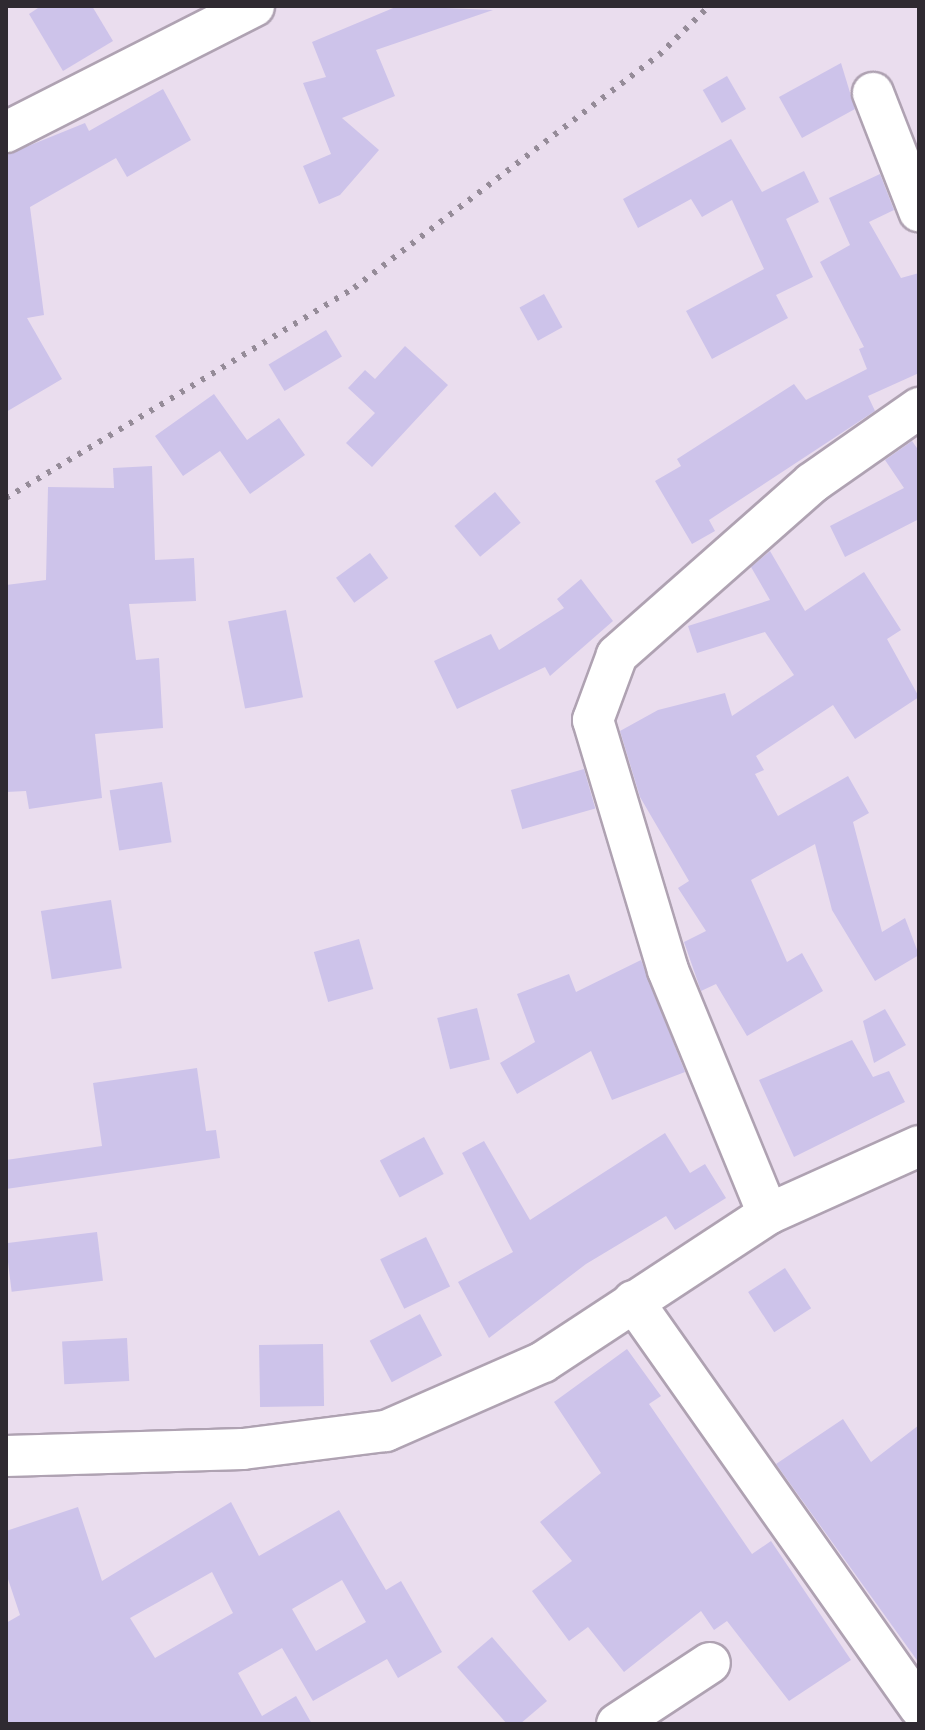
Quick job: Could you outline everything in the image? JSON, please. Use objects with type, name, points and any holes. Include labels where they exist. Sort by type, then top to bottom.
[{"type":"street","points":[[6,132],[254,6]]},
{"type":"street","points":[[873,93],[919,211]]},
{"type":"street","points":[[768,1214],[668,970],[593,720],[617,655],[812,483],[919,408]]},
{"type":"street","points":[[6,1456],[243,1449],[386,1431],[543,1362],[768,1214],[919,1146]]},
{"type":"street","points":[[633,1301],[919,1707]]},
{"type":"street","points":[[617,1724],[710,1663]]},
{"type":"building","points":[[41,6],[92,6],[113,41],[63,71],[29,14]]},
{"type":"building","points":[[398,6],[493,10],[376,50],[395,96],[342,118],[379,150],[340,195],[319,204],[303,166],[331,154],[303,83],[326,77],[312,42]]},
{"type":"building","points":[[841,63],[855,109],[802,138],[779,97]]},
{"type":"building","points":[[727,76],[746,109],[722,123],[703,90]]},
{"type":"building","points":[[163,89],[191,140],[127,177],[116,158],[30,207],[44,315],[27,318],[62,379],[6,412],[6,155],[85,123],[89,131]]},
{"type":"building","points":[[731,139],[762,192],[804,171],[819,202],[786,219],[813,277],[776,295],[788,318],[712,359],[686,311],[764,269],[732,200],[702,217],[691,199],[638,228],[623,199]]},
{"type":"building","points":[[880,174],[894,210],[869,222],[901,278],[919,273],[919,373],[868,396],[875,411],[709,520],[715,531],[692,544],[655,481],[681,466],[677,459],[794,384],[806,400],[867,369],[859,349],[864,347],[820,262],[850,245],[829,198]]},
{"type":"building","points":[[544,294],[562,327],[538,341],[520,308]]},
{"type":"building","points":[[326,330],[342,357],[285,391],[269,365]]},
{"type":"building","points":[[405,346],[448,385],[372,467],[346,443],[375,413],[348,388],[365,370],[375,379]]},
{"type":"building","points":[[214,394],[247,440],[279,418],[305,455],[250,494],[220,451],[183,476],[155,436]]},
{"type":"building","points":[[912,441],[919,451],[919,519],[845,557],[830,526],[904,488],[885,460]]},
{"type":"building","points":[[152,466],[155,560],[194,558],[196,601],[129,604],[136,660],[159,658],[163,728],[95,734],[102,798],[29,809],[26,791],[6,792],[6,585],[46,580],[48,487],[114,488],[113,468]]},
{"type":"building","points":[[495,492],[521,523],[480,557],[454,526]]},
{"type":"building","points":[[770,551],[805,611],[864,572],[901,630],[887,639],[919,697],[855,739],[833,705],[756,756],[764,770],[755,774],[778,816],[848,776],[869,813],[853,822],[882,932],[905,918],[919,955],[875,981],[832,910],[815,844],[751,880],[787,962],[802,953],[823,991],[747,1036],[716,984],[701,991],[684,942],[706,931],[678,888],[689,881],[640,797],[620,731],[658,710],[725,693],[732,716],[794,675],[765,632],[697,653],[688,626],[770,600],[751,567]]},
{"type":"building","points":[[370,553],[388,578],[354,603],[336,578]]},
{"type":"building","points":[[581,579],[613,621],[550,676],[545,667],[457,709],[434,661],[491,634],[499,650],[564,608],[557,599]]},
{"type":"building","points":[[286,610],[303,697],[245,709],[228,621]]},
{"type":"building","points":[[584,769],[595,808],[522,829],[511,790]]},
{"type":"building","points":[[162,782],[172,842],[119,851],[110,790]]},
{"type":"building","points":[[111,900],[122,968],[52,979],[41,911]]},
{"type":"building","points":[[359,939],[373,989],[328,1002],[314,952]]},
{"type":"building","points":[[641,960],[685,1072],[612,1100],[591,1051],[517,1094],[500,1063],[535,1042],[517,994],[569,974],[576,992]]},
{"type":"building","points":[[477,1008],[490,1059],[450,1069],[437,1018]]},
{"type":"building","points":[[885,1009],[906,1045],[874,1063],[863,1021]]},
{"type":"building","points":[[852,1040],[873,1077],[889,1071],[905,1102],[794,1157],[759,1080]]},
{"type":"building","points":[[197,1068],[206,1131],[216,1130],[220,1158],[6,1189],[6,1160],[102,1146],[93,1083]]},
{"type":"building","points":[[665,1133],[690,1173],[705,1164],[726,1198],[675,1230],[666,1216],[586,1264],[489,1338],[458,1282],[513,1252],[462,1153],[484,1141],[530,1220]]},
{"type":"building","points":[[424,1137],[444,1174],[400,1198],[380,1160]]},
{"type":"building","points":[[97,1232],[103,1281],[12,1292],[6,1243]]},
{"type":"building","points":[[426,1237],[450,1286],[404,1309],[380,1259]]},
{"type":"building","points":[[785,1268],[811,1308],[774,1332],[748,1292]]},
{"type":"building","points":[[420,1314],[442,1355],[392,1382],[370,1341]]},
{"type":"building","points":[[127,1338],[129,1381],[64,1384],[62,1341]]},
{"type":"building","points":[[323,1344],[324,1406],[260,1407],[259,1345]]},
{"type":"building","points":[[627,1349],[661,1396],[649,1404],[752,1554],[771,1541],[851,1660],[789,1701],[727,1621],[714,1630],[701,1611],[624,1672],[588,1627],[569,1641],[532,1591],[572,1561],[540,1522],[601,1473],[554,1402]]},
{"type":"building","points":[[843,1419],[871,1462],[919,1425],[919,1663],[776,1464]]},
{"type":"building","points":[[231,1502],[259,1556],[339,1510],[386,1590],[401,1581],[442,1652],[398,1678],[387,1659],[313,1701],[282,1648],[238,1673],[262,1716],[296,1696],[312,1724],[6,1724],[6,1623],[20,1615],[6,1573],[6,1531],[78,1507],[102,1581]],"holes":[[[212,1572],[233,1613],[155,1658],[130,1618]],[[342,1580],[366,1622],[316,1651],[292,1609]]]},
{"type":"building","points":[[492,1637],[547,1701],[520,1724],[507,1724],[457,1667]]},
{"type":"railway","points":[[6,498],[354,288],[659,55],[709,6]]}]
